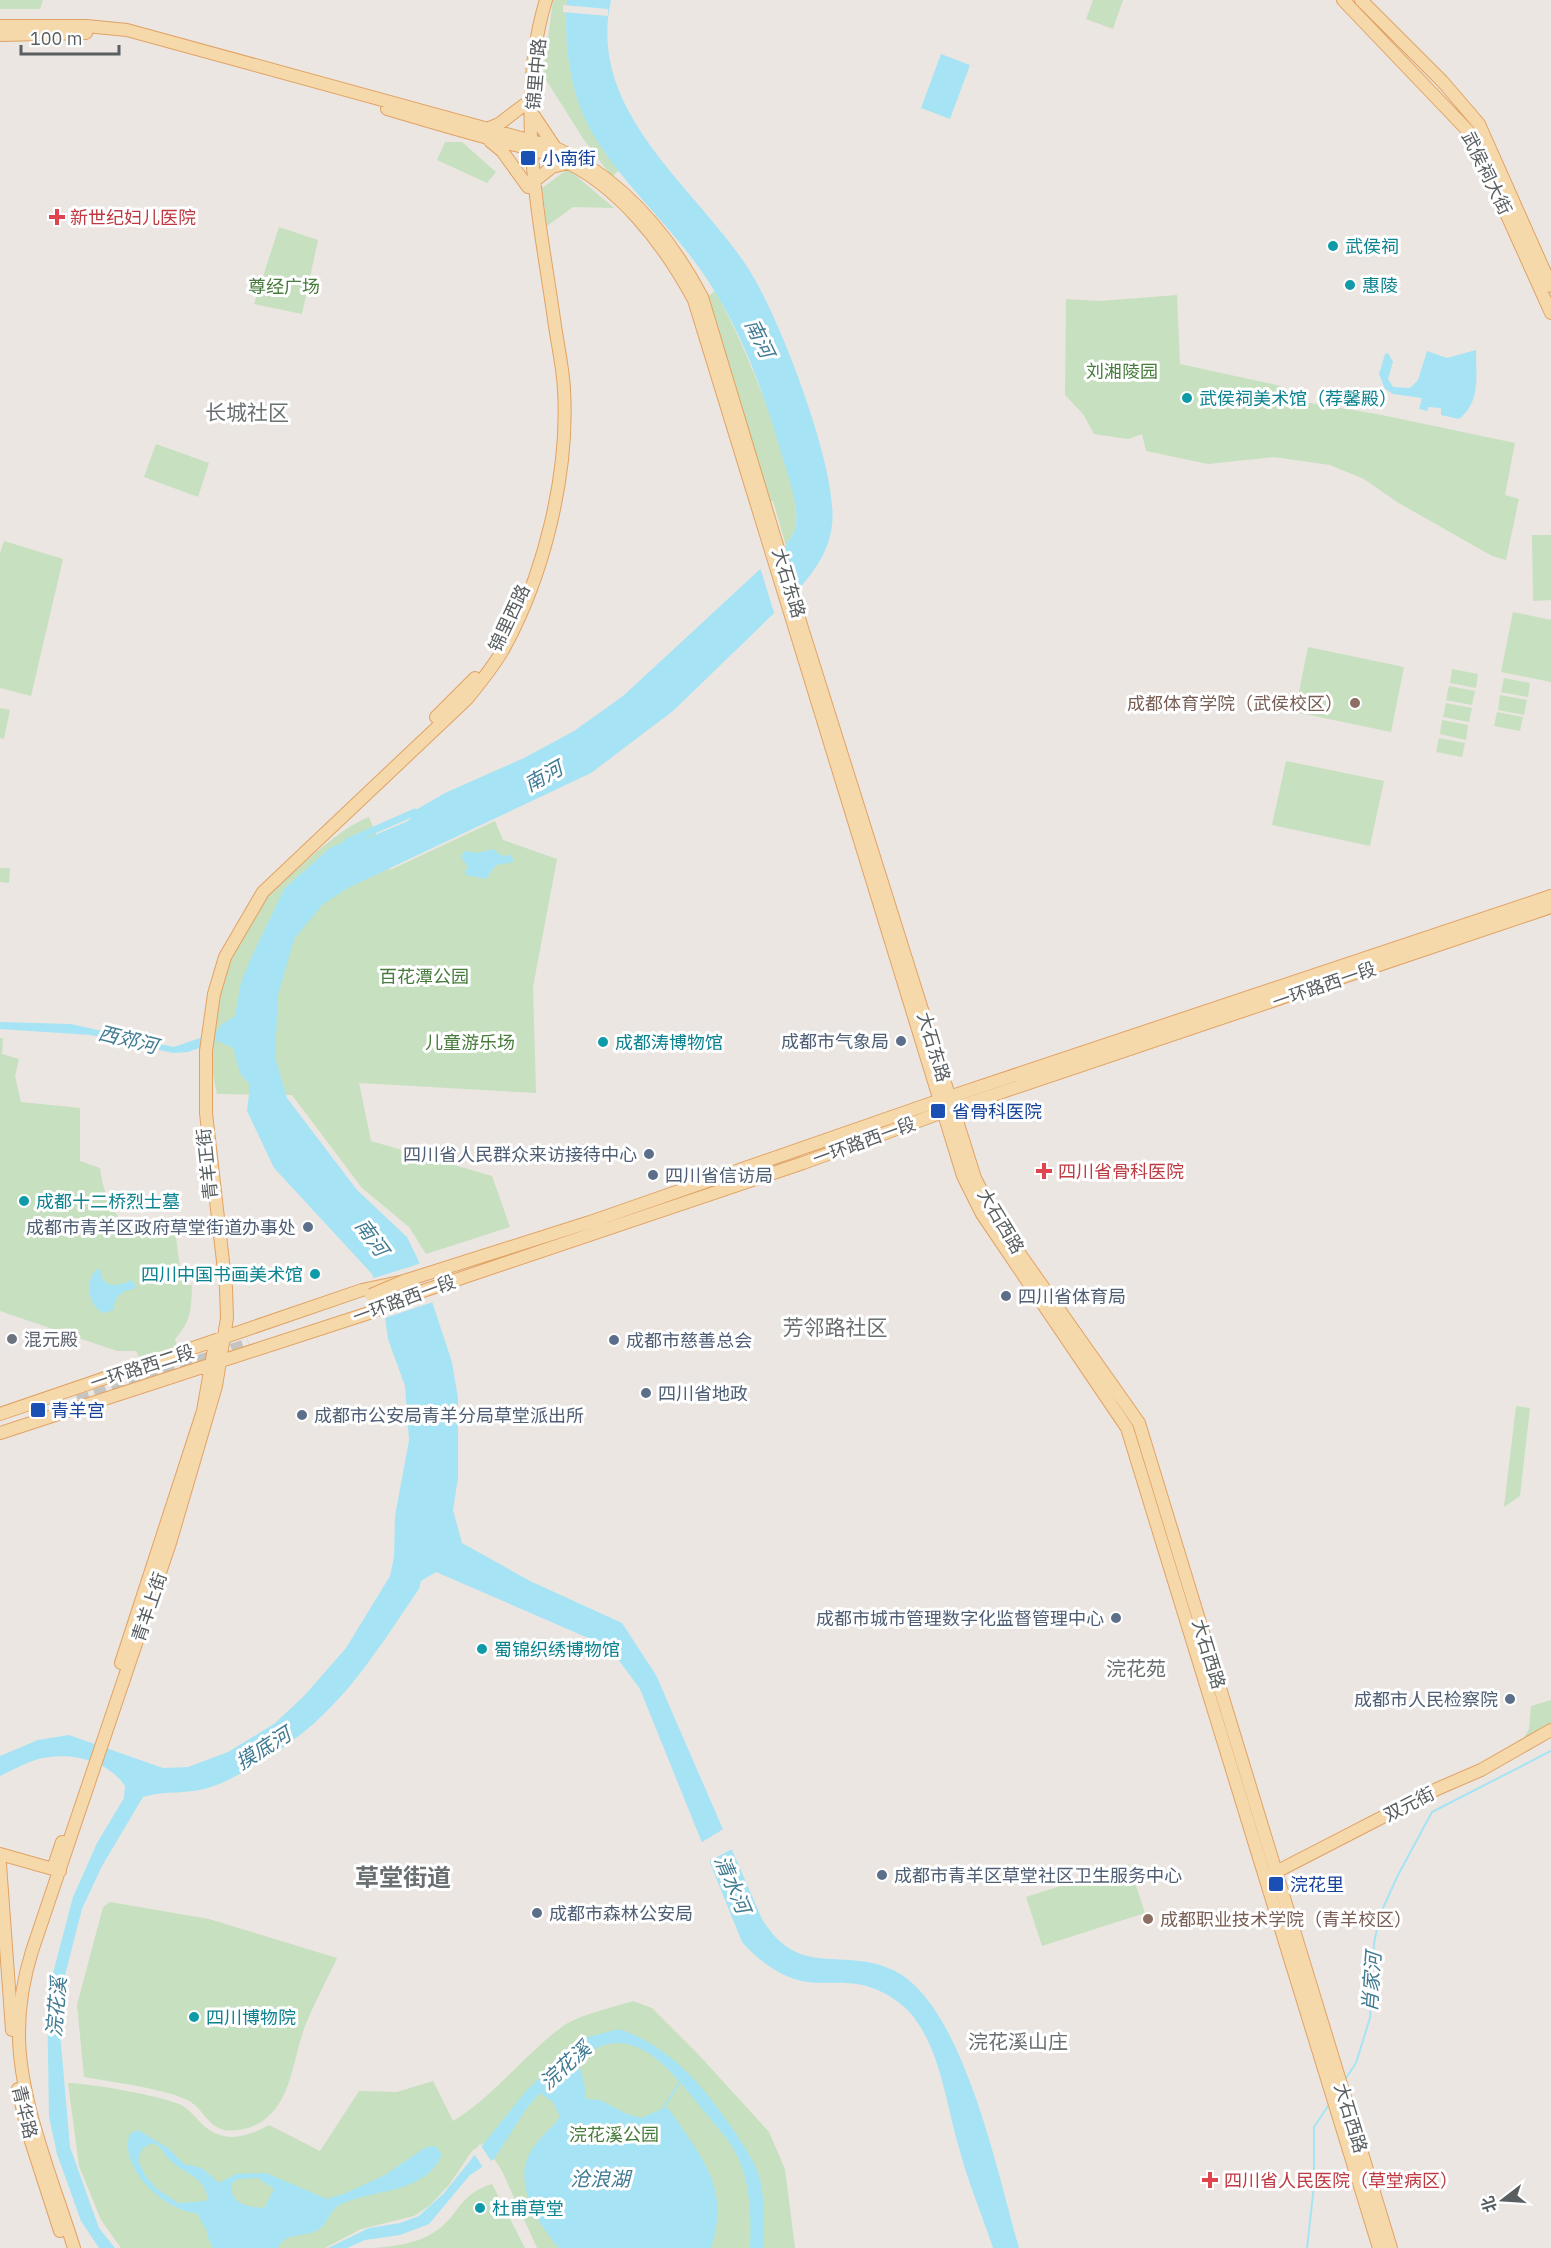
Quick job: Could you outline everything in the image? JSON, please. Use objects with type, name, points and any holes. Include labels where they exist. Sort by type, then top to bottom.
[{"type":"main road","name":"锦里中路","points":[[527,144],[528,59],[539,0]]},
{"type":"main road","name":"锦里中路","points":[[528,109],[546,0]]},
{"type":"main road","name":"武侯祠大街","points":[[1343,0],[1470,133],[1551,313]]},
{"type":"main road","name":"武侯祠大街","points":[[1361,0],[1442,81],[1479,124],[1551,286]]},
{"type":"main road","points":[[0,26],[86,26],[127,30],[527,144]]},
{"type":"main road","points":[[0,35],[118,35],[488,133],[531,185],[552,167],[568,163]]},
{"type":"main road","points":[[488,133],[499,124],[528,109],[554,147]]},
{"type":"main road","name":"大石东路","points":[[527,144],[554,147],[602,173],[622,190],[685,264],[702,297],[774,549],[788,613],[946,1104]]},
{"type":"main road","name":"大石东路","points":[[527,144],[568,163],[599,182],[635,215],[682,278],[694,300],[774,549],[802,628],[946,1104]]},
{"type":"main road","name":"锦里西路","points":[[213,985],[218,958],[236,921],[253,897],[298,849],[472,681],[508,627],[536,557],[550,502],[558,438],[558,390],[527,144]]},
{"type":"main road","name":"一环路西一段","points":[[219,1341],[373,1299],[408,1296],[812,1161],[946,1104],[1551,896]]},
{"type":"main road","name":"一环路西一段","points":[[216,1362],[373,1299],[404,1281],[598,1220],[1551,907]]},
{"type":"main road","name":"青羊正街","points":[[213,985],[203,1051],[202,1112],[220,1287],[219,1341]]},
{"type":"main road","name":"大石西路","points":[[946,1104],[968,1189],[982,1214],[1127,1428],[1337,2073],[1391,2248]]},
{"type":"main road","points":[[248,1340],[373,1299]]},
{"type":"main road","name":"青羊上街","points":[[57,1870],[100,1740],[202,1411],[216,1362],[219,1341]]},
{"type":"main road","name":"一环路西二段","points":[[0,1414],[219,1341]]},
{"type":"main road","name":"一环路西二段","points":[[0,1433],[216,1362]]},
{"type":"main road","name":"双元街","points":[[1272,1874],[1437,1789],[1481,1770],[1551,1730]]},
{"type":"main road","points":[[0,1854],[57,1870]]},
{"type":"main road","name":"青华路","points":[[0,1864],[17,2083],[27,2129],[65,2248]]},
{"type":"main road","name":"青华路","points":[[57,1870],[25,1977],[19,2034],[25,2082],[74,2248]]},
{"type":"main road","name":"大石西路","points":[[1272,1874],[1329,2085],[1379,2248]]},
{"type":"main road","points":[[7,1954],[20,1957],[32,1951]]},
{"type":"green space","points":[[0,0],[43,0],[40,9],[0,9]]},
{"type":"green space","points":[[553,0],[567,0],[566,25],[570,70],[583,110],[593,130],[620,169],[612,177],[584,140],[543,75]]},
{"type":"green space","points":[[1093,0],[1123,0],[1113,29],[1086,19]]},
{"type":"green space","points":[[445,142],[462,142],[496,172],[487,183],[437,160]]},
{"type":"green space","points":[[568,169],[614,208],[573,207],[547,226],[542,188]]},
{"type":"green space","name":"尊经广场","points":[[279,227],[318,240],[302,314],[254,304]]},
{"type":"green space","points":[[715,291],[754,373],[791,480],[796,508],[795,529],[786,546],[707,297]]},
{"type":"green space","name":"刘湘陵园","points":[[1177,295],[1180,364],[1281,386],[1292,400],[1377,414],[1515,443],[1505,495],[1519,499],[1506,560],[1492,556],[1397,502],[1364,479],[1330,465],[1274,457],[1208,464],[1146,451],[1142,434],[1128,439],[1094,434],[1083,414],[1065,395],[1066,299],[1100,301]]},
{"type":"green space","points":[[156,444],[209,463],[198,497],[144,477]]},
{"type":"green space","points":[[1532,535],[1551,535],[1551,600],[1533,601]]},
{"type":"green space","points":[[4,541],[63,559],[31,696],[0,688],[0,553]]},
{"type":"green space","points":[[1513,612],[1551,620],[1551,682],[1501,672]]},
{"type":"green space","points":[[1308,647],[1404,667],[1391,732],[1295,712]]},
{"type":"green space","points":[[1452,669],[1478,674],[1476,688],[1450,683]]},
{"type":"green space","points":[[1504,678],[1530,683],[1528,697],[1501,692]]},
{"type":"green space","points":[[1449,686],[1475,691],[1472,705],[1446,700]]},
{"type":"green space","points":[[1500,695],[1527,700],[1524,715],[1498,710]]},
{"type":"green space","points":[[1446,703],[1472,708],[1469,722],[1443,717]]},
{"type":"green space","points":[[0,708],[10,710],[4,739],[0,738]]},
{"type":"green space","points":[[1497,712],[1523,717],[1520,731],[1494,726]]},
{"type":"green space","points":[[1442,720],[1468,725],[1466,740],[1440,734]]},
{"type":"green space","points":[[1439,738],[1465,743],[1462,757],[1436,752]]},
{"type":"green space","points":[[1286,761],[1384,781],[1370,846],[1272,825]]},
{"type":"green space","name":"百花潭公园","points":[[369,817],[390,870],[495,821],[503,840],[557,859],[533,987],[536,1093],[359,1083],[371,1141],[492,1176],[510,1227],[426,1254],[409,1227],[362,1188],[292,1095],[217,1094],[212,1069],[213,1019],[218,994],[225,969],[247,924],[261,903],[282,882],[335,837]]},
{"type":"green space","points":[[0,868],[10,868],[9,883],[0,882]]},
{"type":"green space","points":[[0,1038],[3,1038],[2,1054],[19,1059],[15,1076],[21,1102],[80,1108],[80,1161],[100,1168],[108,1199],[119,1217],[135,1229],[146,1232],[175,1229],[182,1284],[192,1285],[190,1314],[185,1326],[175,1339],[178,1349],[141,1361],[136,1351],[117,1351],[0,1311]]},
{"type":"green space","points":[[1516,1406],[1530,1408],[1520,1496],[1504,1507]]},
{"type":"green space","points":[[1551,1700],[1551,1732],[1517,1749],[1529,1729],[1531,1706]]},
{"type":"green space","points":[[1129,1864],[1145,1913],[1042,1946],[1026,1897]]},
{"type":"green space","name":"四川博物院","points":[[110,1902],[209,1919],[337,1958],[304,2029],[287,2087],[273,2112],[262,2121],[248,2128],[224,2130],[212,2124],[195,2105],[181,2097],[140,2086],[84,2077],[77,2005],[103,1907]]},
{"type":"green space","name":"浣花溪公园","points":[[633,2001],[652,2008],[698,2054],[769,2132],[785,2169],[795,2248],[537,2248],[502,2171],[484,2143],[472,2151],[449,2185],[429,2206],[414,2216],[361,2229],[325,2248],[121,2248],[101,2220],[79,2166],[68,2083],[92,2085],[172,2101],[187,2109],[210,2130],[227,2137],[243,2136],[269,2125],[320,2151],[359,2091],[397,2092],[433,2081],[453,2121],[481,2101],[535,2049],[563,2026],[587,2015]]},
{"type":"green space","name":"杜甫草堂","points":[[492,2184],[525,2248],[374,2248],[408,2243],[433,2233],[473,2193]]},
{"type":"water","points":[[567,0],[611,0],[607,40],[614,77],[629,112],[650,145],[674,176],[726,237],[761,290],[790,356],[817,432],[832,500],[832,525],[828,543],[820,560],[799,589],[673,711],[591,773],[348,888],[323,904],[294,939],[278,995],[275,1057],[287,1098],[357,1190],[407,1237],[419,1262],[452,1362],[458,1398],[458,1478],[453,1510],[462,1543],[530,1581],[622,1623],[656,1675],[762,1919],[776,1938],[791,1950],[807,1956],[876,1964],[895,1971],[919,1990],[941,2019],[959,2055],[975,2096],[1019,2248],[993,2248],[963,2161],[937,2064],[924,2033],[910,2013],[891,1997],[869,1987],[848,1983],[807,1982],[788,1977],[763,1962],[742,1942],[640,1689],[609,1647],[436,1572],[421,1581],[419,1589],[369,1662],[352,1684],[313,1724],[290,1743],[225,1782],[202,1789],[143,1797],[102,1866],[82,1909],[61,1991],[59,2021],[70,2147],[99,2228],[115,2248],[99,2248],[81,2221],[57,2154],[49,2117],[47,1996],[73,1897],[97,1843],[124,1798],[125,1786],[107,1769],[96,1763],[72,1757],[59,1756],[35,1760],[0,1776],[0,1756],[38,1740],[69,1735],[163,1768],[188,1767],[228,1752],[274,1724],[304,1696],[346,1648],[390,1576],[394,1557],[395,1516],[409,1440],[405,1386],[388,1339],[385,1317],[372,1274],[274,1168],[247,1111],[250,1085],[240,1073],[233,1048],[218,1041],[188,1052],[173,1053],[91,1035],[0,1029],[0,1022],[71,1024],[174,1047],[217,1032],[221,1025],[235,1016],[241,982],[284,889],[330,848],[348,840],[368,838],[408,821],[419,808],[447,792],[524,758],[574,731],[623,696],[786,545],[792,535],[795,529],[796,511],[789,478],[764,397],[732,322],[704,275],[675,236],[616,167],[591,131],[582,112],[573,85],[568,57]]},
{"type":"water","points":[[941,54],[970,65],[950,119],[921,108]]},
{"type":"water","points":[[1476,350],[1474,397],[1471,405],[1459,419],[1441,415],[1441,408],[1428,407],[1428,411],[1419,409],[1422,398],[1393,394],[1385,389],[1379,374],[1385,354],[1388,353],[1393,362],[1388,379],[1393,387],[1410,388],[1418,380],[1427,351],[1447,358]]},
{"type":"water","points":[[493,849],[502,856],[511,855],[514,862],[496,865],[486,879],[466,875],[465,871],[468,867],[461,857],[464,851],[477,853]]},
{"type":"water","points":[[97,1269],[100,1269],[103,1280],[111,1285],[131,1280],[136,1286],[119,1295],[113,1310],[103,1313],[91,1299],[89,1286]]},
{"type":"water","name":"沧浪湖","points":[[619,2029],[655,2047],[686,2071],[713,2101],[736,2134],[753,2161],[762,2187],[764,2248],[750,2248],[750,2215],[746,2183],[737,2155],[728,2141],[663,2064],[648,2053],[631,2045],[615,2043],[597,2048],[578,2061],[586,2099],[600,2100],[627,2114],[641,2118],[664,2108],[669,2109],[702,2158],[715,2189],[716,2226],[711,2248],[559,2248],[535,2214],[524,2174],[533,2148],[560,2117],[553,2102],[540,2093],[526,2109],[494,2159],[470,2175],[429,2224],[400,2235],[365,2240],[347,2248],[328,2248],[369,2228],[400,2223],[419,2216],[444,2193],[526,2091],[567,2051],[584,2038]]},
{"type":"water","points":[[138,2130],[168,2148],[184,2164],[202,2168],[219,2183],[236,2174],[266,2173],[327,2199],[385,2175],[426,2147],[436,2146],[442,2155],[422,2178],[409,2185],[338,2206],[318,2230],[290,2237],[278,2248],[213,2248],[197,2213],[184,2211],[171,2205],[158,2196],[137,2173],[130,2160],[128,2147],[130,2134]],"holes":[[[152,2143],[159,2146],[169,2160],[198,2180],[206,2191],[208,2198],[206,2201],[178,2203],[156,2188],[145,2175],[138,2160],[142,2149]],[[258,2178],[274,2189],[265,2207],[259,2208],[240,2203],[231,2189],[233,2182],[239,2179]]]},
{"type":"pier","points":[[563,5],[608,9],[608,16],[563,12]]},
{"type":"pier","points":[[784,546],[798,592],[775,616],[760,567]]},
{"type":"pier","points":[[422,1263],[436,1301],[382,1319],[371,1279]]},
{"type":"pier","points":[[725,1828],[734,1848],[706,1863],[699,1844]]},
{"type":"pier","points":[[480,2144],[493,2164],[484,2169],[473,2152]]},
{"type":"waterway","points":[[347,842],[415,812],[422,814]]},
{"type":"waterway","name":"肖家河","points":[[1344,2081],[1356,2063],[1370,2018],[1374,1944],[1379,1917],[1397,1877],[1432,1812],[1551,1751]]},
{"type":"waterway","points":[[663,2109],[681,2080]]},
{"type":"waterway","name":"肖家河","points":[[1307,2248],[1314,2186],[1314,2127],[1330,2103]]},
{"type":"tunnel","points":[[78,1401],[249,1344]]},
{"type":"place","name":"小南街","points":[[528,158]]},
{"type":"place","name":"新世纪妇儿医院","points":[[57,217]]},
{"type":"place","name":"武侯祠","points":[[1333,246]]},
{"type":"place","name":"惠陵","points":[[1350,285]]},
{"type":"place","name":"武侯祠美术馆（荐馨殿）","points":[[1187,398]]},
{"type":"place","name":"成都体育学院（武侯校区）","points":[[1355,703]]},
{"type":"place","name":"成都市气象局","points":[[901,1041]]},
{"type":"place","name":"成都涛博物馆","points":[[603,1042]]},
{"type":"place","name":"省骨科医院","points":[[938,1111]]},
{"type":"place","name":"四川省人民群众来访接待中心","points":[[649,1154]]},
{"type":"place","name":"四川省骨科医院","points":[[1044,1171]]},
{"type":"place","name":"四川省信访局","points":[[653,1175]]},
{"type":"place","name":"成都十二桥烈士墓","points":[[24,1201]]},
{"type":"place","name":"成都市青羊区政府草堂街道办事处","points":[[308,1227]]},
{"type":"place","name":"四川中国书画美术馆","points":[[315,1274]]},
{"type":"place","name":"四川省体育局","points":[[1006,1296]]},
{"type":"place","name":"混元殿","points":[[12,1339]]},
{"type":"place","name":"成都市慈善总会","points":[[614,1340]]},
{"type":"place","name":"四川省地政","points":[[646,1393]]},
{"type":"place","name":"青羊宫","points":[[38,1410]]},
{"type":"place","name":"成都市公安局青羊分局草堂派出所","points":[[302,1415]]},
{"type":"place","name":"成都市城市管理数字化监督管理中心","points":[[1116,1618]]},
{"type":"place","name":"蜀锦织绣博物馆","points":[[482,1649]]},
{"type":"place","name":"成都市人民检察院","points":[[1510,1699]]},
{"type":"place","name":"成都市青羊区草堂社区卫生服务中心","points":[[882,1875]]},
{"type":"place","name":"浣花里","points":[[1276,1884]]},
{"type":"place","name":"成都市森林公安局","points":[[537,1913]]},
{"type":"place","name":"成都职业技术学院（青羊校区）","points":[[1148,1919]]},
{"type":"place","name":"四川博物院","points":[[194,2017]]},
{"type":"place","name":"四川省人民医院（草堂病区）","points":[[1210,2180]]},
{"type":"place","name":"杜甫草堂","points":[[480,2208]]},
{"type":"district","name":"长城社区","points":[[247,412]]},
{"type":"district","name":"芳邻路社区","points":[[835,1327]]},
{"type":"district","name":"浣花苑","points":[[1136,1668]]},
{"type":"district","name":"草堂街道","points":[[403,1877]]},
{"type":"district","name":"浣花溪山庄","points":[[1018,2041]]},
{"type":"water label","name":"南河","points":[[760,338]]},
{"type":"water label","name":"南河","points":[[543,776]]},
{"type":"water label","name":"西郊河","points":[[128,1039]]},
{"type":"water label","name":"南河","points":[[372,1237]]},
{"type":"water label","name":"摸底河","points":[[263,1748]]},
{"type":"water label","name":"清水河","points":[[733,1884]]},
{"type":"water label","name":"浣花溪","points":[[56,2007]]},
{"type":"water label","name":"浣花溪","points":[[565,2065]]},
{"type":"park label","name":"儿童游乐场","points":[[470,1042]]}]
